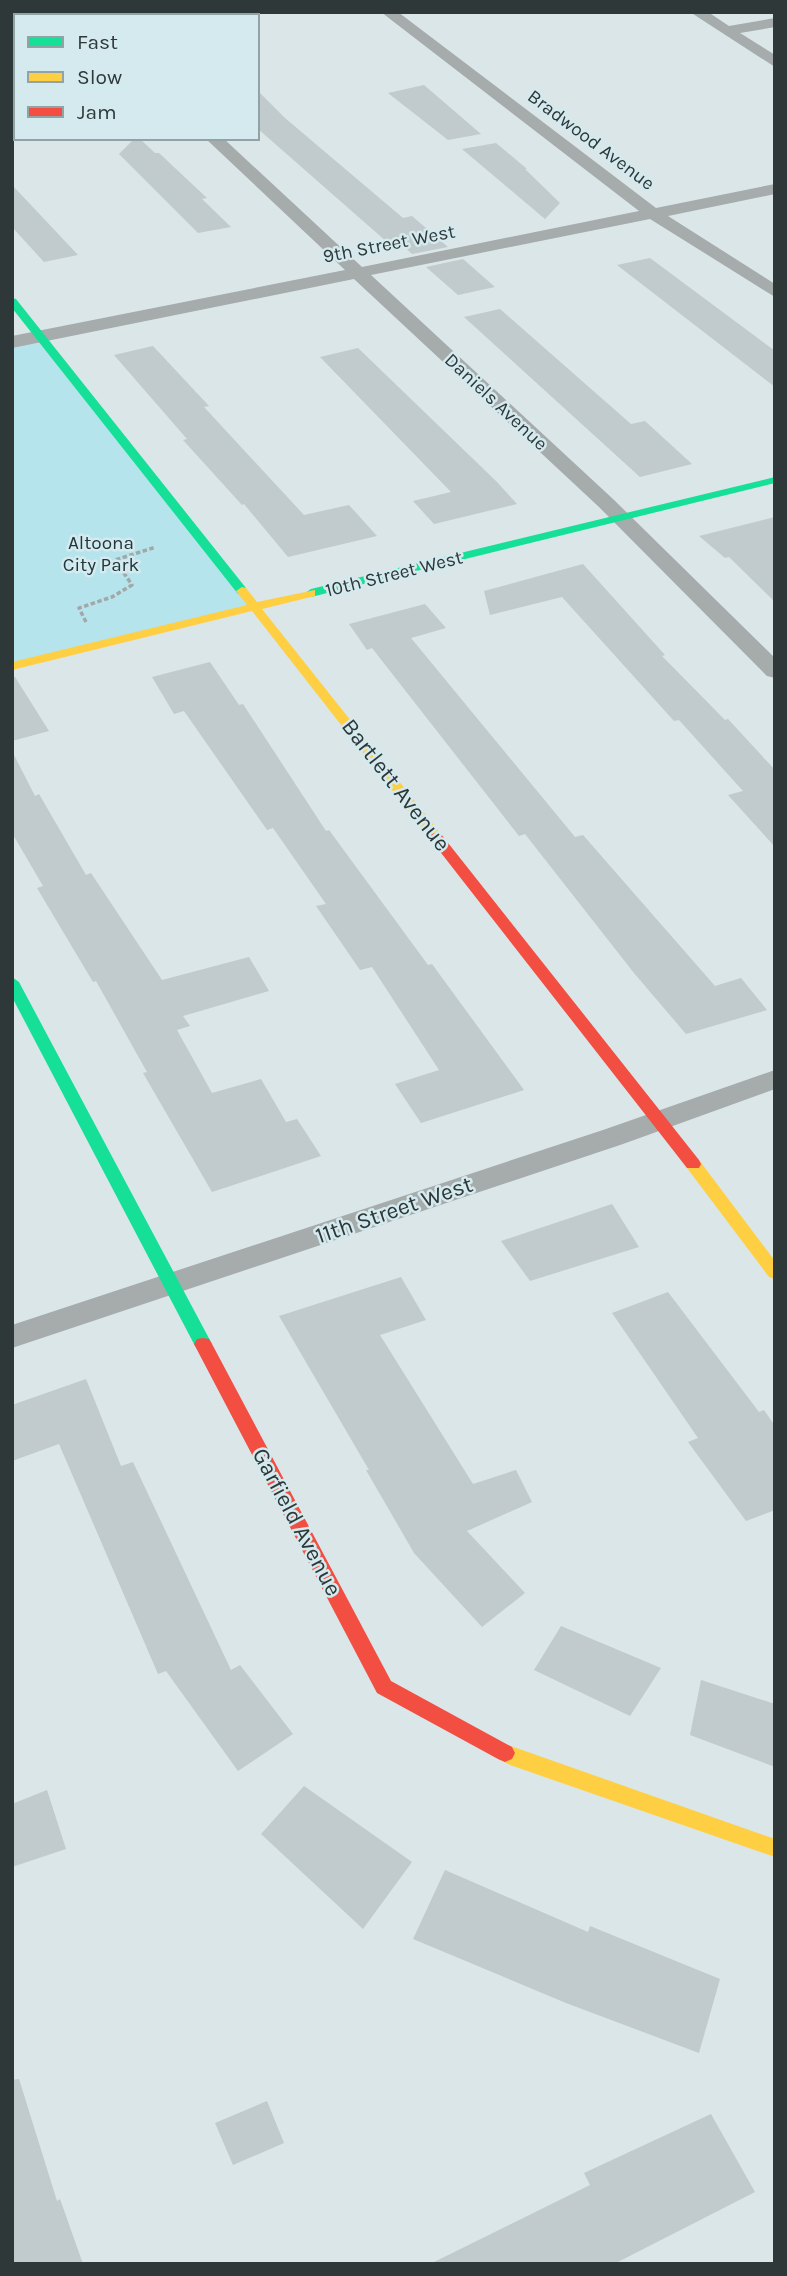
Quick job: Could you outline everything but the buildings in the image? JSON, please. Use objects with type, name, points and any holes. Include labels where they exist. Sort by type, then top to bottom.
[{"type":"street","name":"Bradwood Avenue","points":[[388,12],[652,213],[775,292]]},
{"type":"street","points":[[697,12],[775,62]]},
{"type":"street","points":[[726,31],[775,22]]},
{"type":"street","name":"Daniels Avenue","points":[[215,140],[620,518],[775,671]]},
{"type":"street","name":"9th Street West","points":[[12,342],[775,189]]},
{"type":"street","name":"Bartlett Avenue","points":[[12,301],[660,1120],[775,1273]]},
{"type":"street","name":"10th Street West","points":[[12,666],[775,480]]},
{"type":"street","name":"Garfield Avenue","points":[[12,982],[384,1687],[517,1759],[775,1848]]},
{"type":"street","name":"11th Street West","points":[[12,1337],[775,1079]]},
{"type":"path","points":[[88,625],[79,608],[111,597],[132,585],[116,560],[156,547]]},
{"type":"green space","name":"Altoona City Park","points":[[42,337],[256,607],[12,666],[12,342]]},
{"type":"traffic: fast","points":[[12,301],[242,591]]},
{"type":"traffic: fast","points":[[311,593],[775,480]]},
{"type":"traffic: fast","points":[[12,982],[203,1344]]},
{"type":"traffic: slow","points":[[242,591],[436,837]]},
{"type":"traffic: slow","points":[[12,666],[311,593]]},
{"type":"traffic: slow","points":[[693,1164],[775,1273]]},
{"type":"traffic: slow","points":[[505,1753],[775,1848]]},
{"type":"traffic: jam","points":[[436,837],[693,1164]]},
{"type":"traffic: jam","points":[[203,1344],[384,1687],[505,1753]]}]
